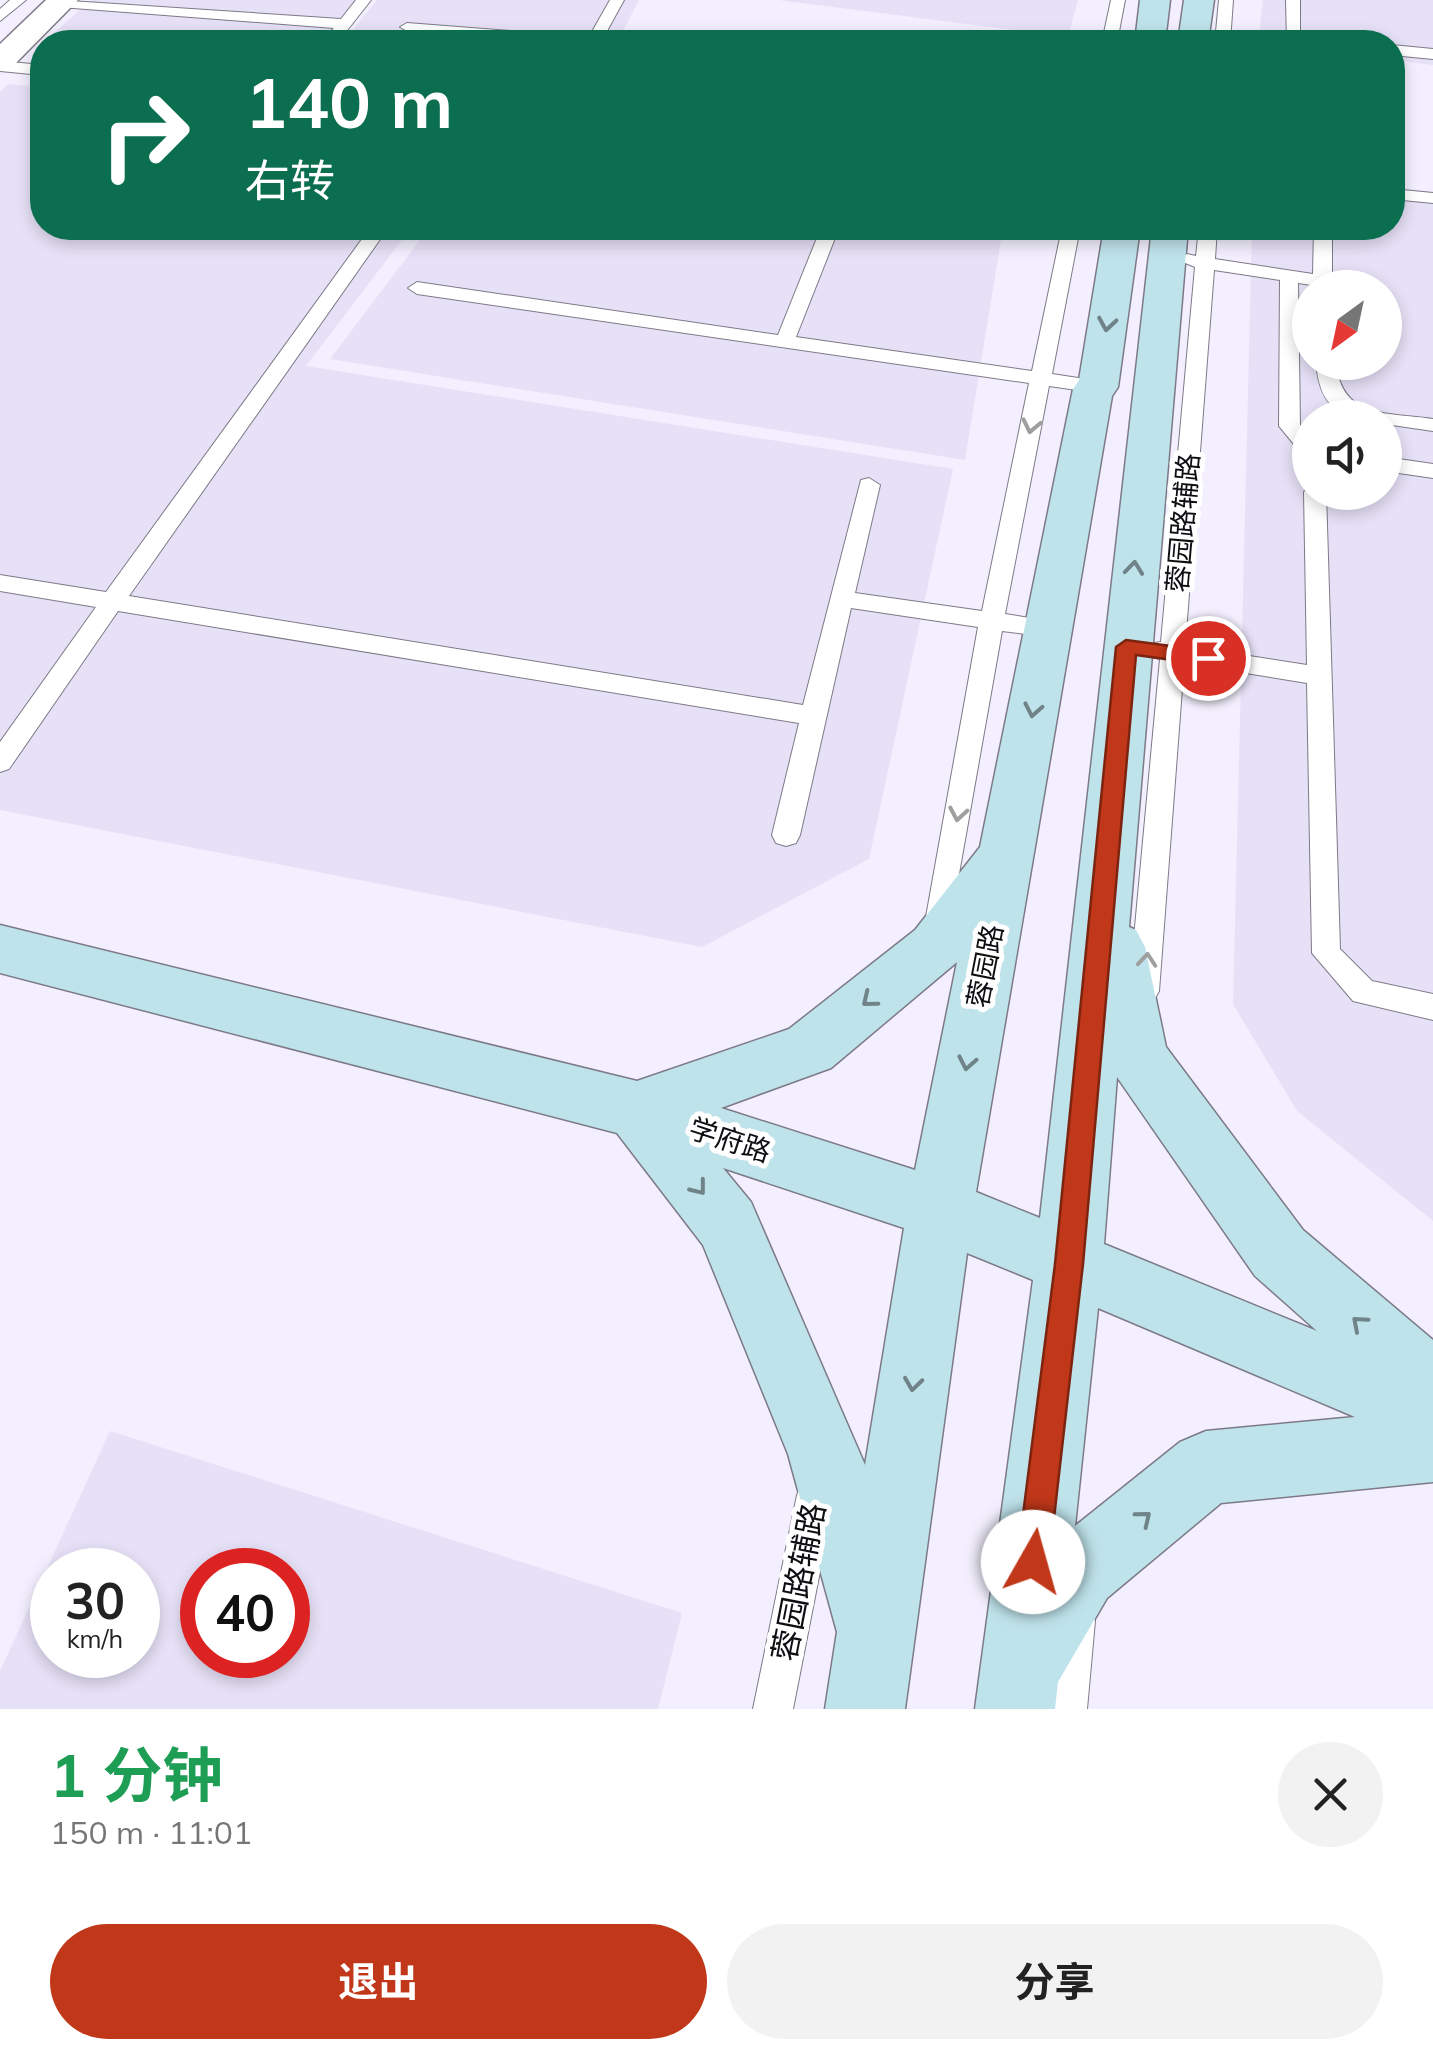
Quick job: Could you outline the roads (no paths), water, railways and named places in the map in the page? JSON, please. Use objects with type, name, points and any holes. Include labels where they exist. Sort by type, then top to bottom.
[{"type":"street","points":[[1152,30],[1156,0]]},
{"type":"street","points":[[1194,30],[1198,0]]},
{"type":"street","points":[[32,30],[61,1]]},
{"type":"street","points":[[0,63],[30,33]]},
{"type":"street","points":[[1034,1697],[1104,888],[1149,650],[1174,241]]},
{"type":"street","name":"蓉园路","points":[[865,1709],[940,1209],[1093,389],[1098,387],[1174,241]]},
{"type":"street","points":[[876,1637],[824,1454],[728,1224],[637,1110],[809,1049],[935,947],[1006,853]]},
{"type":"street","points":[[1104,888],[1138,1057],[1279,1254],[1433,1386]]},
{"type":"street","name":"学府路","points":[[0,950],[637,1110],[940,1209],[1433,1414]]},
{"type":"street","points":[[1034,1697],[1080,1571],[1206,1468],[1433,1446]]},
{"type":"lane","points":[[0,17],[19,0]]},
{"type":"lane","points":[[340,30],[364,0]]},
{"type":"lane","points":[[601,30],[617,0]]},
{"type":"lane","points":[[1112,30],[1118,0]]},
{"type":"lane","points":[[1224,30],[1226,0]]},
{"type":"lane","points":[[1292,30],[1293,0]]},
{"type":"lane","points":[[61,1],[345,24]]},
{"type":"lane","points":[[407,27],[444,30]]},
{"type":"lane","points":[[1405,51],[1433,54]]},
{"type":"lane","points":[[0,63],[30,68]]},
{"type":"lane","points":[[1405,195],[1433,198]]},
{"type":"lane","points":[[0,762],[109,603],[370,240]]},
{"type":"lane","points":[[785,341],[825,240]]},
{"type":"lane","points":[[935,947],[991,624],[1070,240]]},
{"type":"lane","points":[[1323,240],[1323,270]]},
{"type":"lane","points":[[1174,241],[1292,277]]},
{"type":"lane","points":[[1289,276],[1292,428]]},
{"type":"lane","points":[[416,288],[1098,387]]},
{"type":"lane","points":[[1402,420],[1433,424]]},
{"type":"lane","points":[[1402,466],[1433,471]]},
{"type":"lane","points":[[786,835],[869,485]]},
{"type":"lane","points":[[1315,510],[1326,953],[1362,992],[1433,1007]]},
{"type":"lane","points":[[0,583],[813,716]]},
{"type":"lane","points":[[842,599],[991,624],[1048,629]]},
{"type":"lane","points":[[1138,1057],[1149,650],[1318,676]]},
{"type":"lane","name":"蓉园路辅路","points":[[773,1709],[824,1454]]}]
